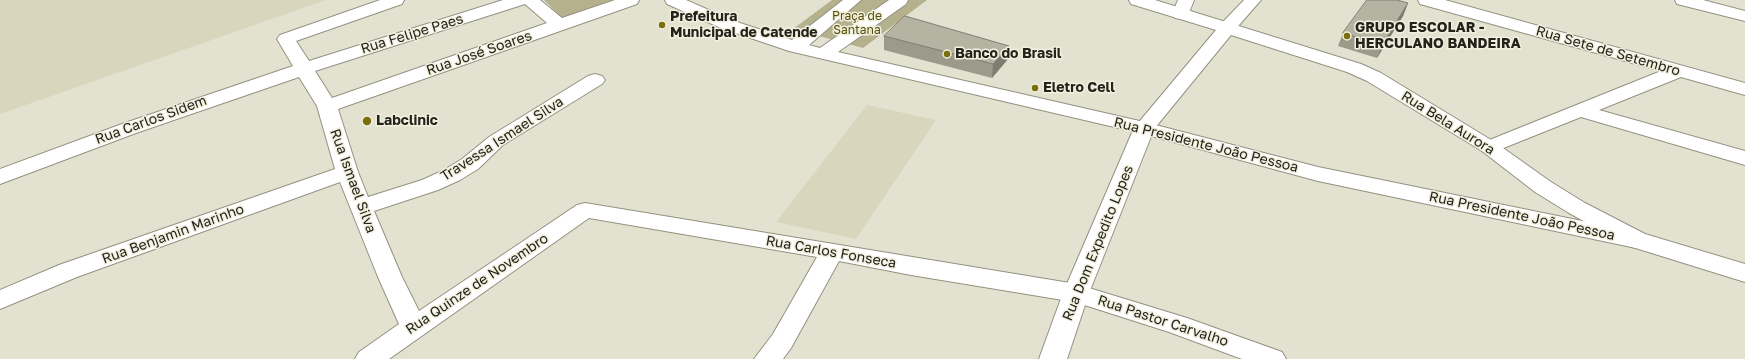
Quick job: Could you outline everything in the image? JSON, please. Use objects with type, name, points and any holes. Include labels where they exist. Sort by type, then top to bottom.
[{"type":"street","name":"Rua Ismael Silva","points":[[396,0],[286,39],[327,106],[347,172],[390,277],[414,327]]},
{"type":"street","name":"Rua Felipe Paes","points":[[304,68],[521,0]]},
{"type":"street","points":[[530,0],[559,25]]},
{"type":"street","name":"Rua José Soares","points":[[327,106],[631,0]]},
{"type":"street","name":"Rua Presidente João Pessoa","points":[[673,0],[716,20],[795,47],[823,54],[1144,128],[1318,174],[1637,240]]},
{"type":"street","points":[[795,47],[853,0]]},
{"type":"street","points":[[823,54],[900,0]]},
{"type":"street","name":"Rua Bela Aurora","points":[[1137,0],[1184,7],[1228,28],[1354,68],[1374,77],[1489,147],[1543,187],[1577,208],[1637,240],[1745,273]]},
{"type":"street","name":"Rua Dom Expedito Lopes","points":[[1053,359],[1076,293],[1144,128],[1253,0]]},
{"type":"street","name":"Rua Sete de Setembro","points":[[1426,0],[1745,89]]},
{"type":"street","points":[[1683,0],[1745,16]]},
{"type":"street","name":"Rua Carlos Sidem","points":[[0,177],[72,148],[304,68]]},
{"type":"street","points":[[1489,147],[1679,71]]},
{"type":"street","name":"Travessa Ismael Silva","points":[[361,207],[430,185],[452,175],[470,164],[496,142],[595,80]]},
{"type":"street","points":[[1581,111],[1745,158]]},
{"type":"street","name":"Rua Benjamin Marinho","points":[[0,300],[68,271],[347,172]]},
{"type":"street","name":"Rua Carlos Fonseca","points":[[585,210],[1076,293]]},
{"type":"street","name":"Rua Quinze de Novembro","points":[[369,359],[585,210]]},
{"type":"street","points":[[768,359],[782,341],[832,251]]},
{"type":"street","name":"Rua Pastor Carvalho","points":[[1076,293],[1178,325],[1272,359]]},
{"type":"shaded area","points":[[0,0],[326,0],[0,114]]},
{"type":"shaded area","points":[[867,105],[936,120],[856,239],[776,222]]},
{"type":"green space","points":[[544,0],[622,0],[564,20]]},
{"type":"green space","name":"Praça de Santana","points":[[832,0],[927,0],[863,48],[793,29]]},
{"type":"building","points":[[1367,0],[1397,0],[1408,3],[1382,45],[1343,33]]},
{"type":"building","points":[[905,16],[1009,46],[993,64],[884,36]]},
{"type":"place","name":"Prefeitura Municipal de Catende","points":[[662,25]]},
{"type":"place","name":"GRUPO ESCOLAR - HERCULANO BANDEIRA","points":[[1347,36]]},
{"type":"place","name":"Banco do Brasil","points":[[947,54]]},
{"type":"place","name":"Eletro Cell","points":[[1035,88]]},
{"type":"place","name":"Labclinic","points":[[367,121]]}]
